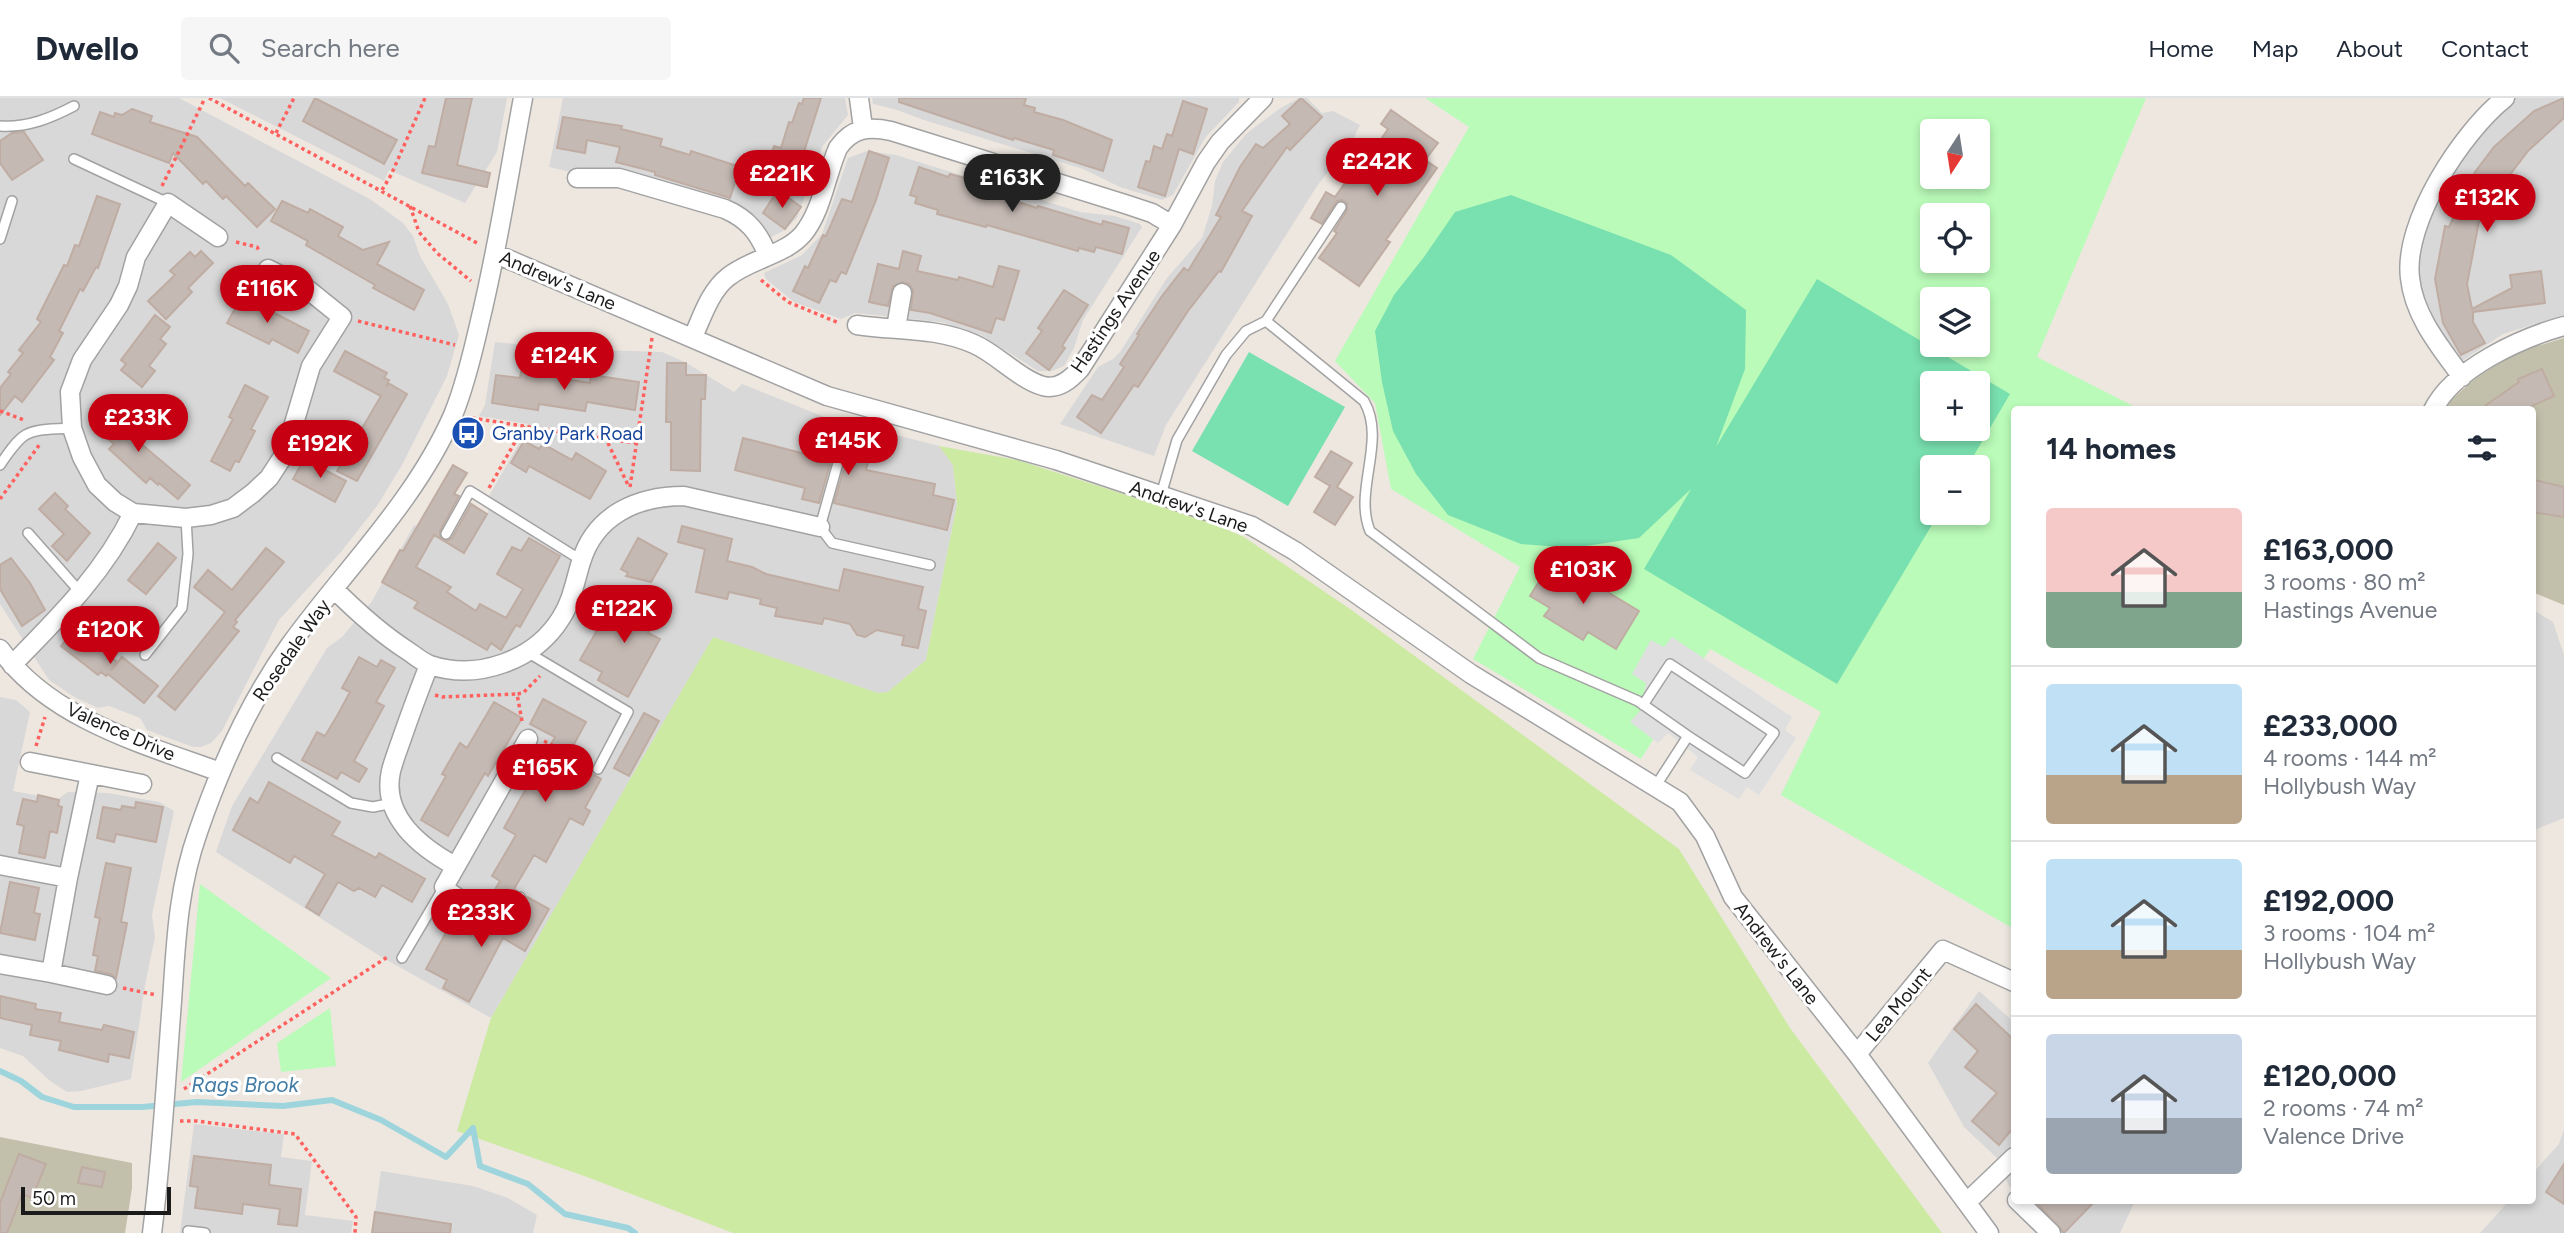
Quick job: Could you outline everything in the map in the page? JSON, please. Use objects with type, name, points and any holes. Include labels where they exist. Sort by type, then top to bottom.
[{"type":"street","name":"Rosedale Way","points":[[152,1233],[164,1122],[179,903],[197,835],[220,772],[266,680],[366,550],[426,466],[453,415],[473,349],[496,254],[523,98]]},
{"type":"street","points":[[859,98],[863,128]]},
{"type":"street","name":"Hastings Avenue","points":[[857,325],[954,337],[992,353],[1042,386],[1061,385],[1080,369],[1172,225],[1206,162],[1220,142],[1263,98]]},
{"type":"street","points":[[2462,377],[2434,340],[2416,302],[2410,280],[2411,252],[2421,214],[2443,174],[2482,120],[2504,98]]},
{"type":"street","points":[[693,337],[717,289],[727,277],[803,235],[815,212],[838,148],[843,140],[863,128],[891,131],[1115,201],[1152,213],[1172,225]]},
{"type":"street","points":[[577,178],[619,178],[725,209],[753,228],[760,236],[768,256]]},
{"type":"street","points":[[218,237],[168,203],[136,257],[128,286],[119,305],[82,360],[70,392],[72,428],[82,457],[97,485],[115,502],[133,513],[186,518],[211,515],[233,508],[269,478],[290,438],[311,366],[342,317],[306,288],[268,269]]},
{"type":"street","name":"Andrew's Lane","points":[[496,254],[827,397],[1056,460],[1252,526],[1295,551],[1471,674],[1679,803],[1705,836],[1733,897],[1857,1054],[1989,1233]]},
{"type":"street","points":[[896,328],[902,293]]},
{"type":"street","points":[[2435,406],[2439,398],[2462,377],[2539,333],[2564,326]]},
{"type":"street","points":[[334,589],[371,626],[429,665],[463,670],[489,668],[527,652],[547,638],[562,617],[572,596],[590,538],[628,497],[684,496],[820,527]]},
{"type":"street","points":[[12,665],[102,568],[122,537],[133,513]]},
{"type":"street","name":"Valence Drive","points":[[0,649],[12,665],[51,698],[111,731],[220,772]]},
{"type":"street","points":[[429,665],[390,773],[393,803],[402,824],[417,842],[454,866]]},
{"type":"street","points":[[444,885],[532,737]]},
{"type":"street","points":[[30,762],[142,784]]},
{"type":"street","points":[[51,973],[90,774]]},
{"type":"street","points":[[0,865],[68,878]]},
{"type":"street","name":"Lea Mount","points":[[1857,1054],[1943,950],[2011,981]]},
{"type":"street","points":[[0,964],[107,985]]},
{"type":"street","points":[[1966,1202],[2011,1160]]},
{"type":"street","points":[[1993,1177],[2011,1194]]},
{"type":"street","points":[[2021,1204],[2051,1233]]},
{"type":"lane","points":[[0,126],[12,127],[49,119],[74,106]]},
{"type":"lane","points":[[74,159],[168,203]]},
{"type":"lane","points":[[0,239],[12,201]]},
{"type":"lane","points":[[1161,495],[1177,440],[1226,355],[1246,331],[1266,321],[1341,207]]},
{"type":"lane","points":[[1266,321],[1364,401],[1368,409],[1371,451],[1365,518],[1370,531],[1539,658],[1643,705],[1745,773],[1774,733],[1670,664],[1643,705]]},
{"type":"lane","points":[[0,465],[17,439],[32,430],[72,428]]},
{"type":"lane","points":[[843,445],[820,527],[832,543],[930,565]]},
{"type":"lane","points":[[446,534],[470,491],[581,561]]},
{"type":"lane","points":[[145,655],[182,608],[188,554],[186,518]]},
{"type":"lane","points":[[28,533],[80,592]]},
{"type":"lane","points":[[527,652],[628,712],[598,769]]},
{"type":"lane","points":[[1654,787],[1688,736]]},
{"type":"lane","points":[[277,758],[351,803],[373,807],[393,803]]},
{"type":"lane","points":[[401,958],[444,885],[463,896],[473,911],[504,926],[520,897]]},
{"type":"lane","points":[[188,1231],[205,1233]]},
{"type":"path","name":"Andrew's Lane","points":[[207,98],[218,100],[496,254]]},
{"type":"path","points":[[168,203],[161,184],[207,98]]},
{"type":"path","points":[[276,133],[294,98]]},
{"type":"path","points":[[382,190],[425,98]]},
{"type":"path","points":[[410,206],[419,232],[437,253],[473,282]]},
{"type":"path","points":[[218,237],[226,236],[240,244],[257,247],[268,269]]},
{"type":"path","points":[[751,263],[768,287],[788,302],[829,320],[850,326],[857,325]]},
{"type":"path","points":[[342,317],[473,349]]},
{"type":"path","points":[[628,497],[654,321]]},
{"type":"path","points":[[453,415],[636,443]]},
{"type":"path","points":[[482,499],[524,426]]},
{"type":"path","points":[[606,439],[628,497]]},
{"type":"path","points":[[419,691],[442,697],[523,694],[549,666]]},
{"type":"path","points":[[517,694],[532,737],[598,769]]},
{"type":"path","points":[[30,762],[51,698]]},
{"type":"path","points":[[164,1102],[387,958],[394,947]]},
{"type":"path","points":[[107,985],[172,998]]},
{"type":"path","points":[[164,1122],[197,1121],[295,1134],[356,1217],[355,1233]]},
{"type":"shaded area","points":[[0,98],[179,98],[370,199],[403,223],[413,236],[420,256],[448,304],[459,335],[447,376],[402,465],[377,506],[341,552],[279,620],[222,731],[211,743],[201,747],[193,747],[147,730],[140,718],[109,706],[98,708],[76,698],[49,680],[0,604]]},
{"type":"shaded area","points":[[220,98],[507,98],[497,152],[465,203],[389,170],[384,181]]},
{"type":"shaded area","points":[[563,98],[845,98],[848,115],[822,147],[797,218],[783,231],[771,237],[762,223],[748,210],[637,173],[598,169],[570,172],[549,167]]},
{"type":"shaded area","points":[[872,98],[1239,98],[1239,102],[1205,138],[1173,195],[1162,200],[1120,187],[1083,169],[873,104]]},
{"type":"shaded area","points":[[1299,98],[1307,98],[1322,113],[1333,111],[1360,125],[1352,141],[1317,186],[1166,425],[1154,456],[1060,424],[1098,367],[1120,352],[1167,278],[1202,238],[1212,206],[1215,181],[1223,162],[1246,134],[1279,109]]},
{"type":"shaded area","points":[[2514,98],[2564,98],[2564,315],[2503,334],[2462,361],[2435,330],[2414,277],[2424,220],[2453,162],[2505,103]]},
{"type":"shaded area","points":[[867,151],[896,155],[1080,212],[1115,216],[1140,224],[1142,227],[1083,320],[1074,348],[1064,366],[1052,371],[1038,371],[981,335],[941,322],[855,313],[841,319],[794,302],[766,279],[764,273],[802,255],[822,234],[848,158]]},
{"type":"shaded area","points":[[2564,338],[2564,605],[2536,594],[2536,406],[2444,406],[2476,378],[2514,353]]},
{"type":"shaded area","points":[[495,342],[567,349],[662,352],[685,362],[734,392],[742,384],[822,416],[939,446],[953,464],[957,504],[926,660],[888,692],[878,693],[713,638],[491,1018],[383,958],[216,852],[232,806],[327,648],[342,637],[372,601],[414,525],[465,554],[494,500],[489,496],[528,424],[479,416],[485,405]]},
{"type":"shaded area","points":[[2536,611],[2553,622],[2564,655],[2564,818],[2536,829]]},
{"type":"shaded area","points":[[1672,637],[1792,717],[1785,730],[1796,738],[1759,795],[1747,787],[1739,799],[1690,770],[1698,757],[1668,733],[1658,743],[1630,722],[1640,711],[1646,683],[1632,674],[1651,640],[1664,647]]},
{"type":"shaded area","points":[[0,697],[16,700],[30,712],[13,791],[58,799],[68,792],[108,793],[159,802],[174,811],[152,915],[155,937],[131,1079],[67,1092],[50,1081],[23,1056],[0,1048]]},
{"type":"shaded area","points":[[1979,991],[2011,1019],[2011,1188],[1997,1158],[1964,1127],[1928,1063]]},
{"type":"shaded area","points":[[194,1124],[284,1134],[281,1157],[312,1161],[305,1215],[353,1221],[351,1233],[180,1233]]},
{"type":"shaded area","points":[[2564,1129],[2564,1233],[2480,1233],[2506,1204],[2536,1204],[2536,1170],[2559,1144]]},
{"type":"shaded area","points":[[0,1137],[132,1163],[132,1188],[125,1233],[0,1233]]},
{"type":"shaded area","points":[[381,1171],[473,1186],[508,1198],[537,1215],[533,1233],[372,1233]]},
{"type":"shaded area","points":[[2027,1204],[2134,1204],[2120,1233],[2058,1233]]},
{"type":"green space","points":[[1425,98],[2146,98],[2037,357],[2133,406],[2011,406],[2011,927],[1781,795],[1821,712],[1710,649],[1641,759],[1473,659],[1520,567],[1391,489],[1375,403],[1335,361],[1469,127]]},
{"type":"green space","points":[[1511,195],[1671,255],[1746,310],[1745,369],[1716,447],[1817,279],[1920,340],[1920,357],[1948,357],[1971,371],[1920,371],[1920,441],[1982,441],[1974,455],[1920,455],[1920,525],[1932,525],[1837,684],[1644,569],[1691,489],[1639,538],[1572,548],[1521,544],[1448,515],[1416,474],[1393,431],[1382,382],[1375,331],[1394,295],[1455,212]]},
{"type":"green space","points":[[1249,352],[1345,407],[1288,506],[1192,451]]},
{"type":"green space","points":[[1990,382],[2010,394],[1990,428]]},
{"type":"green space","points":[[939,446],[1017,460],[1202,519],[1244,537],[1353,611],[1679,849],[1790,1028],[1942,1233],[733,1233],[457,1131],[491,1018],[713,637],[878,693],[888,692],[926,660],[957,504],[953,465]]},
{"type":"green space","points":[[200,884],[331,978],[181,1082]]},
{"type":"green space","points":[[330,1008],[336,1066],[281,1072],[277,1043]]},
{"type":"building","points":[[315,98],[397,140],[384,164],[303,121]]},
{"type":"building","points":[[446,98],[472,98],[457,165],[490,173],[487,187],[422,173],[429,146],[435,147]]},
{"type":"building","points":[[804,98],[821,98],[802,158],[799,157],[789,188],[738,172],[744,154],[769,162],[774,146],[781,148],[789,122],[792,123],[799,103],[802,104]]},
{"type":"building","points":[[899,98],[1026,98],[1024,105],[1035,108],[1034,112],[1063,120],[1112,140],[1103,171],[1053,155],[1054,150],[1014,138],[1013,140],[899,102]]},
{"type":"building","points":[[1301,98],[1322,117],[1290,150],[1287,147],[1267,175],[1242,211],[1252,216],[1221,272],[1219,271],[1188,311],[1138,387],[1134,385],[1101,433],[1077,417],[1092,395],[1102,400],[1124,367],[1120,364],[1139,335],[1137,334],[1184,268],[1188,271],[1221,217],[1216,215],[1240,167],[1256,144],[1263,148],[1290,124],[1282,116]]},
{"type":"building","points":[[2564,98],[2564,118],[2528,151],[2499,189],[2495,185],[2480,216],[2467,284],[2472,309],[2512,288],[2510,275],[2541,271],[2545,303],[2473,312],[2473,322],[2485,343],[2461,355],[2443,323],[2435,279],[2445,226],[2449,227],[2475,172],[2494,147],[2534,111]]},
{"type":"building","points":[[1183,101],[1207,109],[1193,154],[1179,149],[1165,196],[1138,187],[1154,146],[1162,149],[1167,134],[1172,136]]},
{"type":"building","points":[[132,109],[152,116],[150,122],[197,137],[245,186],[248,183],[275,209],[257,227],[226,196],[223,199],[206,181],[203,184],[173,153],[169,163],[92,134],[100,112],[114,117],[115,113],[122,115]]},
{"type":"building","points":[[1391,110],[1438,143],[1425,160],[1437,168],[1386,240],[1390,242],[1359,286],[1319,258],[1337,233],[1334,231],[1347,210],[1347,203],[1337,201],[1322,224],[1311,218],[1326,192],[1335,197],[1362,159],[1366,161],[1388,129],[1381,124]]},
{"type":"building","points":[[563,117],[622,126],[621,129],[662,139],[660,146],[690,155],[691,151],[740,167],[730,198],[655,175],[655,172],[616,162],[620,147],[587,140],[585,153],[557,148]]},
{"type":"building","points":[[24,132],[43,160],[12,180],[0,163],[0,141],[12,133]]},
{"type":"building","points":[[869,151],[889,158],[876,200],[846,274],[841,272],[836,282],[830,280],[819,303],[793,291],[805,266],[808,268],[823,235],[826,236],[842,199],[852,202]]},
{"type":"building","points":[[919,167],[948,177],[950,174],[999,188],[996,195],[1037,208],[1038,206],[1102,225],[1103,221],[1129,228],[1122,254],[1096,247],[1094,252],[1079,248],[1078,251],[937,214],[938,210],[915,203],[917,197],[910,195]]},
{"type":"building","points":[[778,190],[801,207],[785,229],[763,213]]},
{"type":"building","points":[[97,196],[120,204],[98,268],[96,267],[83,291],[80,289],[59,331],[63,333],[50,357],[54,360],[22,402],[15,396],[0,415],[0,388],[11,374],[8,372],[23,353],[19,350],[41,322],[37,319],[64,265],[67,266],[75,245],[79,246]]},
{"type":"building","points":[[282,201],[308,213],[310,209],[343,227],[338,236],[363,250],[389,242],[377,264],[424,290],[414,310],[373,288],[375,285],[306,245],[308,241],[271,221]]},
{"type":"building","points":[[201,251],[213,263],[188,288],[192,292],[166,319],[148,301],[175,275],[170,271],[190,252],[195,257]]},
{"type":"building","points":[[903,251],[921,256],[917,271],[958,280],[959,277],[993,287],[999,266],[1019,271],[1004,320],[996,318],[991,333],[930,313],[911,310],[913,290],[909,284],[903,282],[893,286],[888,306],[869,302],[878,264],[899,269]]},
{"type":"building","points":[[1064,290],[1088,305],[1062,346],[1065,348],[1049,370],[1026,353],[1042,331],[1038,328]]},
{"type":"building","points":[[242,296],[309,331],[298,353],[272,339],[269,344],[227,323]]},
{"type":"building","points":[[155,315],[170,327],[160,339],[166,344],[149,366],[155,371],[142,387],[121,370],[126,364],[121,360]]},
{"type":"building","points":[[345,351],[387,373],[384,378],[389,380],[386,387],[388,383],[407,394],[357,481],[337,471],[381,396],[334,371]]},
{"type":"building","points":[[667,363],[686,363],[686,375],[706,375],[705,399],[701,399],[700,471],[671,470],[671,422],[666,422]]},
{"type":"building","points":[[2542,369],[2554,396],[2532,406],[2485,406],[2519,382],[2518,379]]},
{"type":"building","points":[[521,372],[590,383],[591,375],[639,382],[635,410],[587,402],[585,411],[539,404],[538,410],[492,403],[496,375],[520,378]]},
{"type":"building","points":[[245,385],[268,397],[251,429],[255,431],[239,462],[235,461],[230,471],[211,461],[233,419],[229,417]]},
{"type":"building","points":[[108,406],[126,421],[121,427],[190,485],[178,499],[150,478],[146,483],[109,449],[114,444],[92,425]]},
{"type":"building","points":[[821,422],[858,431],[859,427],[876,432],[866,470],[935,484],[933,495],[954,500],[947,530],[834,503],[850,447],[846,439],[841,438],[836,443],[819,503],[802,499],[805,488],[735,470],[743,438],[813,456]]},
{"type":"building","points":[[524,441],[539,449],[543,444],[572,460],[576,453],[606,471],[590,499],[529,466],[526,472],[511,463]]},
{"type":"building","points":[[1331,451],[1352,463],[1337,487],[1353,497],[1335,525],[1314,512],[1330,486],[1315,477]]},
{"type":"building","points":[[304,459],[346,481],[335,502],[293,479]]},
{"type":"building","points":[[453,465],[467,473],[454,494],[459,496],[440,531],[440,538],[447,541],[452,538],[471,504],[487,514],[464,553],[434,535],[416,567],[451,587],[447,592],[476,611],[480,604],[506,618],[523,589],[497,574],[512,547],[521,551],[529,538],[560,556],[520,627],[516,625],[501,650],[491,643],[487,650],[414,608],[418,602],[382,582]]},
{"type":"building","points":[[2536,480],[2564,487],[2564,517],[2536,513]]},
{"type":"building","points":[[55,493],[68,506],[65,509],[90,533],[67,561],[52,546],[64,534],[39,509]]},
{"type":"building","points":[[682,526],[732,539],[727,561],[752,567],[766,574],[839,591],[844,569],[923,587],[918,609],[926,611],[918,648],[902,645],[904,636],[877,630],[865,637],[857,635],[850,624],[824,618],[822,624],[775,616],[777,608],[760,604],[761,599],[729,592],[727,599],[696,592],[705,549],[678,542]]},
{"type":"building","points":[[638,538],[667,554],[651,582],[626,576],[628,573],[621,569]]},
{"type":"building","points":[[158,543],[176,558],[146,594],[128,580]]},
{"type":"building","points":[[266,548],[284,562],[235,620],[237,622],[233,627],[239,631],[175,710],[158,696],[225,612],[194,587],[208,570],[232,590]]},
{"type":"building","points":[[11,558],[30,583],[45,610],[22,626],[0,589],[0,565]]},
{"type":"building","points":[[1553,559],[1639,611],[1616,649],[1588,632],[1583,640],[1544,616],[1550,608],[1530,596]]},
{"type":"building","points":[[629,593],[660,610],[648,633],[660,639],[628,697],[598,680],[602,672],[580,660],[604,618],[613,623]]},
{"type":"building","points":[[75,629],[117,662],[111,670],[122,657],[158,686],[144,703],[108,674],[106,676],[101,672],[98,675],[61,646]]},
{"type":"building","points":[[359,657],[377,667],[381,660],[395,668],[376,702],[384,706],[354,761],[367,769],[359,782],[341,772],[337,779],[302,760],[317,732],[325,736],[337,716],[350,692],[342,688]]},
{"type":"building","points":[[543,699],[586,722],[566,759],[601,779],[585,808],[590,811],[583,825],[570,818],[546,862],[534,855],[501,917],[484,908],[500,881],[492,876],[516,835],[504,828],[555,737],[530,724]]},
{"type":"building","points":[[494,702],[522,718],[488,776],[485,773],[448,836],[421,820],[446,776],[442,774],[460,743],[467,748]]},
{"type":"building","points":[[644,713],[659,721],[629,776],[614,768]]},
{"type":"building","points":[[269,782],[340,822],[332,835],[376,858],[379,853],[425,879],[412,902],[382,885],[375,897],[359,888],[354,891],[338,882],[319,915],[306,907],[325,874],[294,856],[290,863],[233,830],[250,798],[258,803]]},
{"type":"building","points":[[38,795],[59,800],[58,806],[62,807],[57,833],[50,831],[45,858],[19,853],[24,826],[17,824],[23,799],[37,802]]},
{"type":"building","points":[[136,802],[163,807],[156,842],[116,834],[114,842],[97,838],[103,807],[121,810],[122,806],[135,808]]},
{"type":"building","points":[[106,863],[131,868],[121,922],[127,923],[116,978],[95,971],[98,956],[93,955],[100,918],[95,917]]},
{"type":"building","points":[[10,882],[39,888],[34,913],[40,914],[35,940],[0,933]]},
{"type":"building","points":[[527,897],[549,909],[525,951],[503,938],[469,1002],[443,988],[447,980],[426,969],[450,925],[470,936],[479,922],[507,932]]},
{"type":"building","points":[[0,996],[36,1004],[35,1009],[61,1013],[59,1022],[102,1030],[104,1025],[134,1032],[129,1058],[109,1054],[108,1062],[59,1050],[61,1041],[30,1035],[32,1025],[0,1018]]},
{"type":"building","points":[[1976,1004],[2011,1037],[2011,1131],[1999,1145],[1972,1121],[1997,1093],[1965,1067],[1978,1051],[1954,1029]]},
{"type":"building","points":[[19,1154],[46,1164],[32,1198],[22,1194],[7,1233],[0,1233],[0,1203]]},
{"type":"building","points":[[194,1156],[271,1165],[269,1185],[301,1189],[297,1226],[278,1224],[280,1209],[243,1204],[242,1214],[195,1208],[198,1187],[190,1186]]},
{"type":"building","points":[[2564,1164],[2564,1204],[2546,1192]]},
{"type":"building","points":[[82,1167],[105,1172],[102,1187],[78,1183]]},
{"type":"building","points":[[2038,1204],[2092,1204],[2064,1233]]},
{"type":"building","points":[[375,1212],[451,1224],[450,1233],[372,1233]]},
{"type":"waterway","name":"Rags Brook","points":[[0,1071],[21,1081],[42,1097],[74,1107],[142,1107],[197,1102],[283,1106],[332,1100],[381,1120],[446,1157],[473,1128],[480,1166],[528,1184],[565,1214],[628,1228],[635,1233]]},
{"type":"place","name":"Granby Park Road","points":[[468,433]]}]
